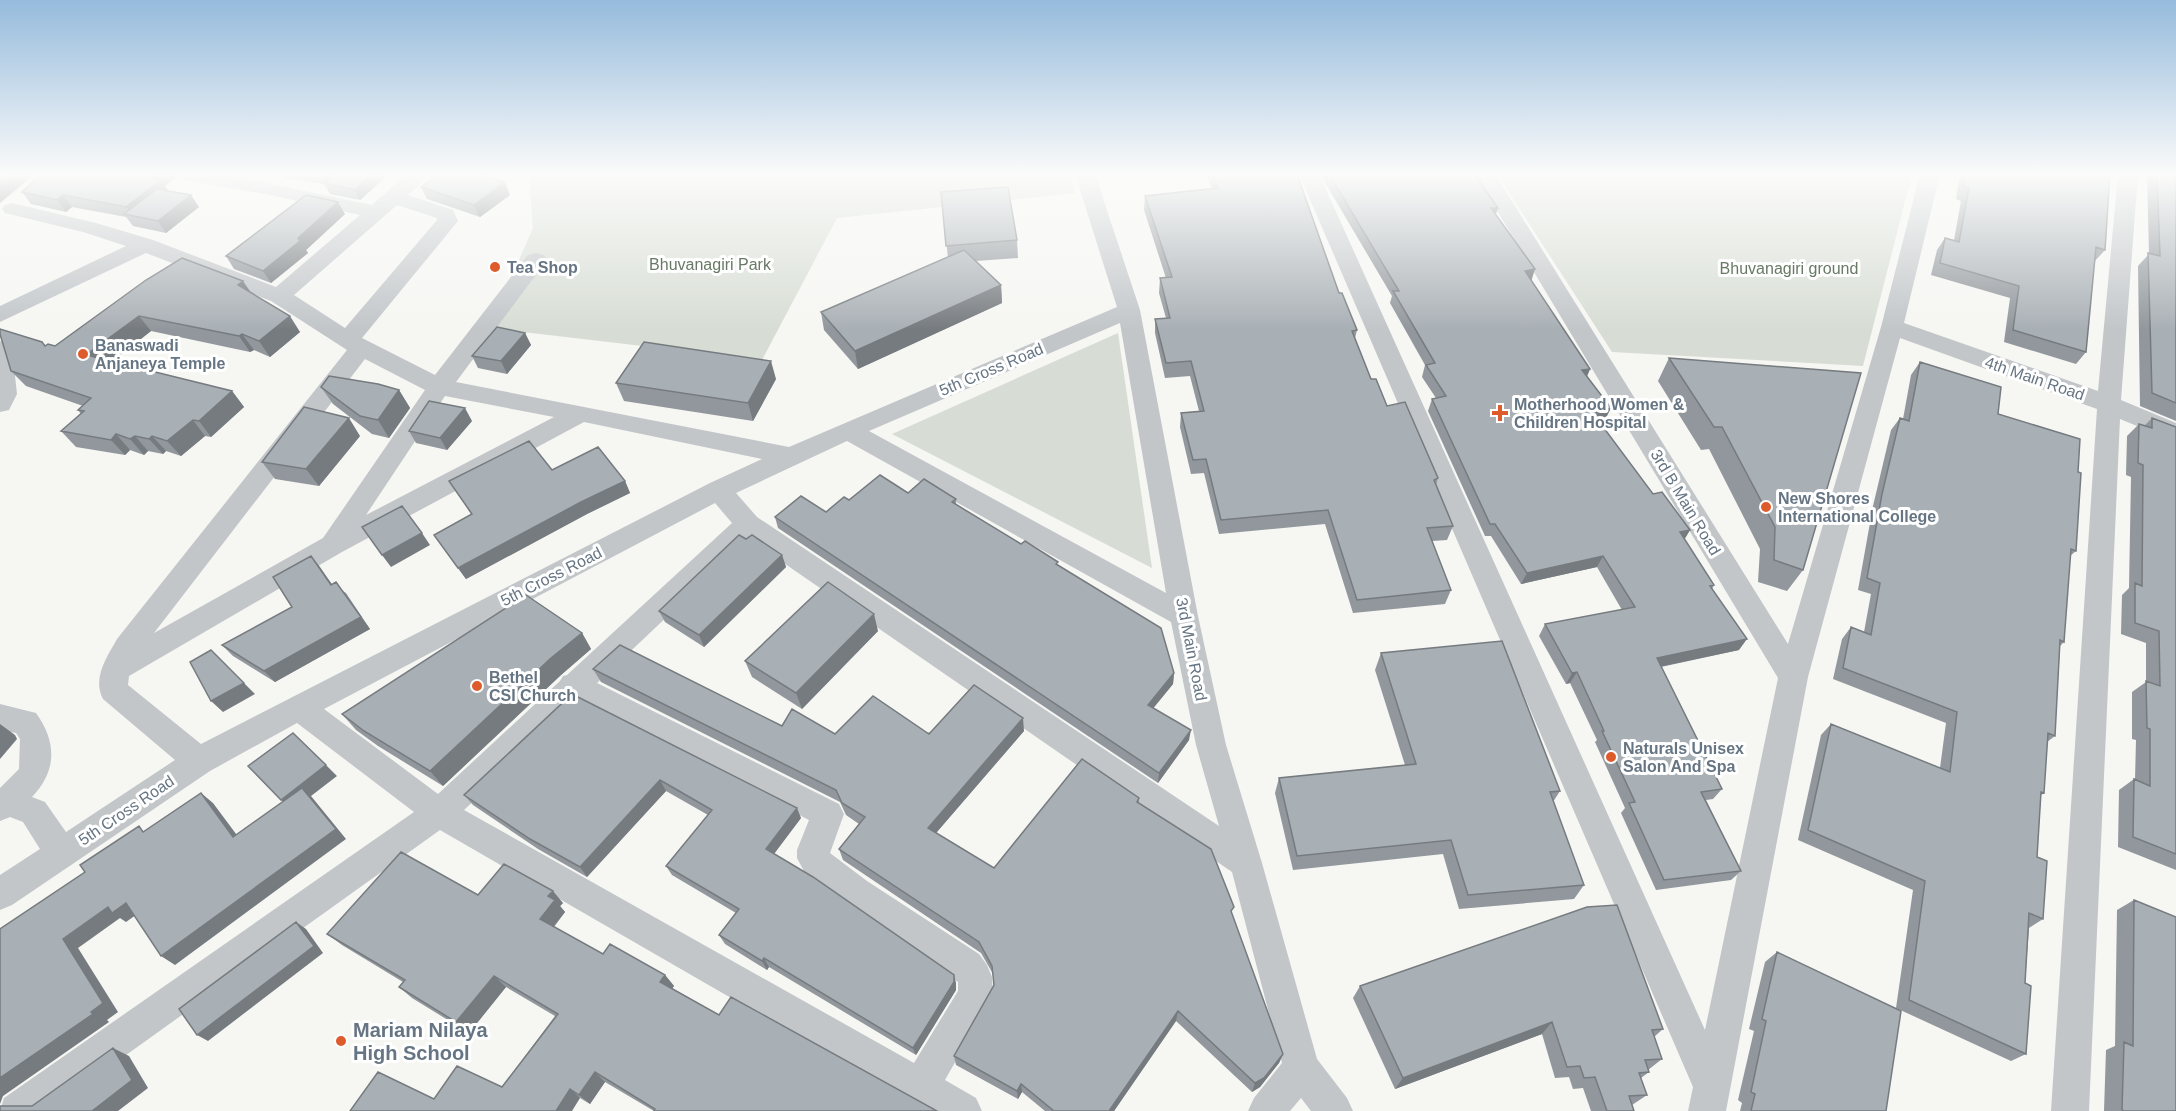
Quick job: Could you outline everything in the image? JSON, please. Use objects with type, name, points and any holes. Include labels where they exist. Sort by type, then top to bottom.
[{"type":"street","points":[[85,226],[145,244],[279,296],[354,344],[440,387],[790,456]]},
{"type":"street","points":[[279,296],[361,226]]},
{"type":"street","points":[[199,761],[113,690],[115,670],[127,647],[444,226]]},
{"type":"street","name":"3rd Main Road","points":[[1102,226],[1129,310],[1184,616],[1211,745],[1246,862],[1301,1068],[1334,1111]]},
{"type":"street","points":[[1331,226],[1710,1099]]},
{"type":"street","name":"3rd B Main Road","points":[[1517,226],[1793,677]]},
{"type":"street","points":[[1710,1099],[1793,677],[1892,327],[1917,226]]},
{"type":"street","points":[[2070,1111],[2109,404],[2124,226]]},
{"type":"street","points":[[0,315],[145,244]]},
{"type":"street","points":[[333,544],[440,387],[536,260]]},
{"type":"street","name":"5th Cross Road","points":[[0,894],[199,761],[299,706],[718,490],[848,430],[1129,310]]},
{"type":"street","name":"4th Main Road","points":[[1892,327],[2109,404],[2176,433]]},
{"type":"street","points":[[0,349],[5,394],[0,404]]},
{"type":"street","points":[[115,670],[333,544],[581,413]]},
{"type":"street","points":[[848,430],[1184,616]]},
{"type":"street","points":[[718,490],[748,524],[1246,862]]},
{"type":"street","points":[[17,1111],[439,813],[573,685],[748,524]]},
{"type":"street","points":[[573,685],[828,814],[813,850],[813,858],[818,864],[855,892],[968,966],[975,977],[975,995],[921,1086]]},
{"type":"street","points":[[299,706],[439,813],[963,1111]]},
{"type":"street","points":[[0,717],[25,722],[36,736],[34,774],[3,804]]},
{"type":"street","points":[[3,804],[34,812],[62,853]]},
{"type":"street","points":[[1267,1111],[1301,1068]]},
{"type":"green space","name":"Bhuvanagiri Park","points":[[533,226],[833,226],[762,360],[489,328]]},
{"type":"green space","name":"Bhuvanagiri ground","points":[[1530,226],[1899,226],[1863,366],[1612,352]]},
{"type":"green space","points":[[1118,333],[1152,568],[892,434]]},
{"type":"building","points":[[266,226],[312,226],[298,238],[300,241],[263,271],[226,256]]},
{"type":"building","points":[[944,226],[1015,226],[1017,240],[946,246]]},
{"type":"building","points":[[1155,226],[1315,226],[1339,293],[1342,293],[1357,330],[1352,331],[1371,379],[1376,379],[1387,406],[1405,402],[1438,478],[1434,480],[1453,526],[1427,528],[1451,590],[1357,600],[1328,510],[1221,520],[1206,459],[1193,460],[1181,413],[1204,411],[1191,361],[1166,363],[1155,319],[1170,318],[1160,278],[1172,277]]},
{"type":"building","points":[[1360,226],[1504,226],[1535,269],[1525,271],[1590,369],[1582,370],[1611,408],[1592,412],[1653,494],[1662,492],[1690,530],[1680,532],[1714,585],[1710,586],[1747,639],[1657,658],[1722,789],[1701,792],[1741,871],[1664,880],[1629,803],[1635,802],[1577,672],[1572,673],[1545,624],[1635,607],[1603,556],[1527,573],[1495,524],[1490,524],[1432,399],[1446,396],[1426,365],[1435,363],[1393,291],[1399,291]]},
{"type":"building","points":[[1962,226],[2107,226],[2105,250],[2096,247],[2086,352],[2013,330],[2019,286],[1940,263],[1945,238],[1959,242]]},
{"type":"building","points":[[2159,226],[2176,226],[2176,403],[2152,393],[2148,253],[2160,256]]},
{"type":"building","points":[[964,250],[1001,285],[855,351],[821,312]]},
{"type":"building","points":[[182,258],[243,281],[238,285],[290,316],[259,341],[242,334],[239,336],[139,316],[86,355],[232,391],[199,421],[193,420],[167,441],[152,436],[149,439],[135,436],[130,439],[116,434],[111,440],[61,431],[84,411],[78,410],[91,398],[11,371],[0,329],[42,342],[45,346],[48,344],[55,346],[146,280]]},
{"type":"building","points":[[497,327],[525,333],[501,361],[472,356]]},
{"type":"building","points":[[644,342],[771,361],[748,403],[616,383]]},
{"type":"building","points":[[1669,358],[1861,373],[1803,570],[1774,560],[1775,527],[1722,427],[1714,427]]},
{"type":"building","points":[[1920,362],[2001,387],[1998,414],[2080,439],[2078,472],[2081,473],[2076,551],[2071,549],[2064,642],[2060,640],[2055,736],[2048,733],[2044,793],[2041,792],[2037,857],[2047,861],[2043,919],[2029,913],[2025,983],[2031,986],[2026,1054],[1909,1000],[1925,881],[1808,830],[1831,724],[1950,772],[1957,712],[1843,668],[1851,627],[1871,635],[1880,583],[1867,578],[1882,494],[1900,418],[1909,421]]},
{"type":"building","points":[[329,376],[399,390],[378,420],[360,416],[321,387]]},
{"type":"building","points":[[429,401],[465,408],[440,438],[409,431]]},
{"type":"building","points":[[304,407],[349,418],[306,469],[262,462]]},
{"type":"building","points":[[2152,418],[2176,427],[2176,854],[2133,837],[2134,779],[2150,786],[2150,729],[2147,728],[2146,681],[2160,686],[2159,631],[2135,623],[2135,583],[2142,586],[2143,465],[2138,463],[2139,424],[2152,428]]},
{"type":"building","points":[[529,441],[552,470],[598,447],[625,481],[458,568],[434,535],[472,514],[449,481]]},
{"type":"building","points":[[880,475],[908,493],[924,479],[956,499],[952,502],[1021,544],[1025,541],[1058,562],[1056,564],[1161,628],[1174,673],[1148,705],[1191,730],[1159,773],[775,517],[801,496],[826,512],[844,497],[849,500]]},
{"type":"building","points":[[402,506],[422,533],[382,555],[362,527]]},
{"type":"building","points":[[739,535],[746,539],[752,535],[782,555],[699,635],[659,611]]},
{"type":"building","points":[[311,556],[331,585],[336,582],[361,617],[264,671],[222,645],[292,607],[273,577]]},
{"type":"building","points":[[828,582],[874,614],[796,693],[745,661]]},
{"type":"building","name":"Bethel CSI Church","points":[[526,595],[582,633],[551,658],[430,771],[364,731],[342,714]]},
{"type":"building","points":[[1502,641],[1560,791],[1550,792],[1584,885],[1468,895],[1451,840],[1297,856],[1279,778],[1416,764],[1381,653]]},
{"type":"building","points":[[620,645],[782,726],[792,709],[835,734],[873,696],[929,734],[974,685],[1023,718],[928,828],[994,868],[1082,759],[1139,798],[1137,802],[1211,849],[1234,907],[1231,911],[1283,1054],[1264,1078],[1255,1083],[1178,1011],[1109,1111],[1054,1111],[1021,1084],[1017,1091],[954,1056],[994,985],[992,966],[979,942],[839,849],[865,817],[842,803],[836,790],[593,669]]},
{"type":"building","points":[[211,650],[244,683],[211,701],[190,662]]},
{"type":"building","points":[[572,694],[797,808],[766,849],[813,877],[954,975],[954,982],[913,1048],[764,958],[762,961],[719,935],[739,909],[666,866],[712,810],[660,780],[580,867],[530,839],[464,795]]},
{"type":"building","points":[[293,733],[326,765],[281,800],[248,766]]},
{"type":"building","points":[[302,788],[336,829],[161,956],[126,903],[112,913],[108,907],[63,939],[103,1003],[91,1012],[93,1014],[0,1078],[0,929],[85,872],[80,865],[139,826],[143,832],[201,793],[233,837]]},
{"type":"building","points":[[401,852],[478,895],[504,864],[553,891],[548,896],[555,900],[540,919],[603,954],[610,944],[665,975],[660,982],[719,1015],[731,997],[937,1111],[654,1111],[655,1109],[595,1072],[579,1095],[570,1089],[556,1111],[350,1111],[378,1072],[434,1099],[457,1066],[502,1087],[558,1014],[494,976],[456,1022],[399,987],[405,980],[327,934]]},
{"type":"building","points":[[2134,900],[2176,917],[2176,1111],[2122,1110],[2124,1042],[2133,1046]]},
{"type":"building","points":[[1617,905],[1663,1029],[1652,1030],[1662,1059],[1645,1060],[1649,1072],[1639,1073],[1647,1095],[1629,1096],[1634,1111],[1607,1111],[1595,1077],[1584,1078],[1580,1066],[1567,1067],[1552,1022],[1403,1078],[1360,986],[1587,907]]},
{"type":"building","points":[[296,922],[314,946],[197,1035],[179,1009]]},
{"type":"building","points":[[1777,952],[1901,1011],[1886,1111],[1751,1111],[1755,1094],[1751,1092],[1766,1021],[1762,1019]]},
{"type":"building","points":[[113,1048],[132,1080],[92,1111],[0,1111],[0,1106],[32,1106]]},
{"type":"place","name":"Tea Shop","points":[[495,267]]},
{"type":"place","name":"Banaswadi Anjaneya Temple","points":[[83,354]]},
{"type":"place","name":"Motherhood Women & Children Hospital","points":[[1500,413]]},
{"type":"place","name":"New Shores International College","points":[[1766,507]]},
{"type":"place","name":"Bethel CSI Church","points":[[477,686]]},
{"type":"place","name":"Naturals Unisex Salon And Spa","points":[[1611,757]]},
{"type":"place","name":"Mariam Nilaya High School","points":[[341,1041]]}]
